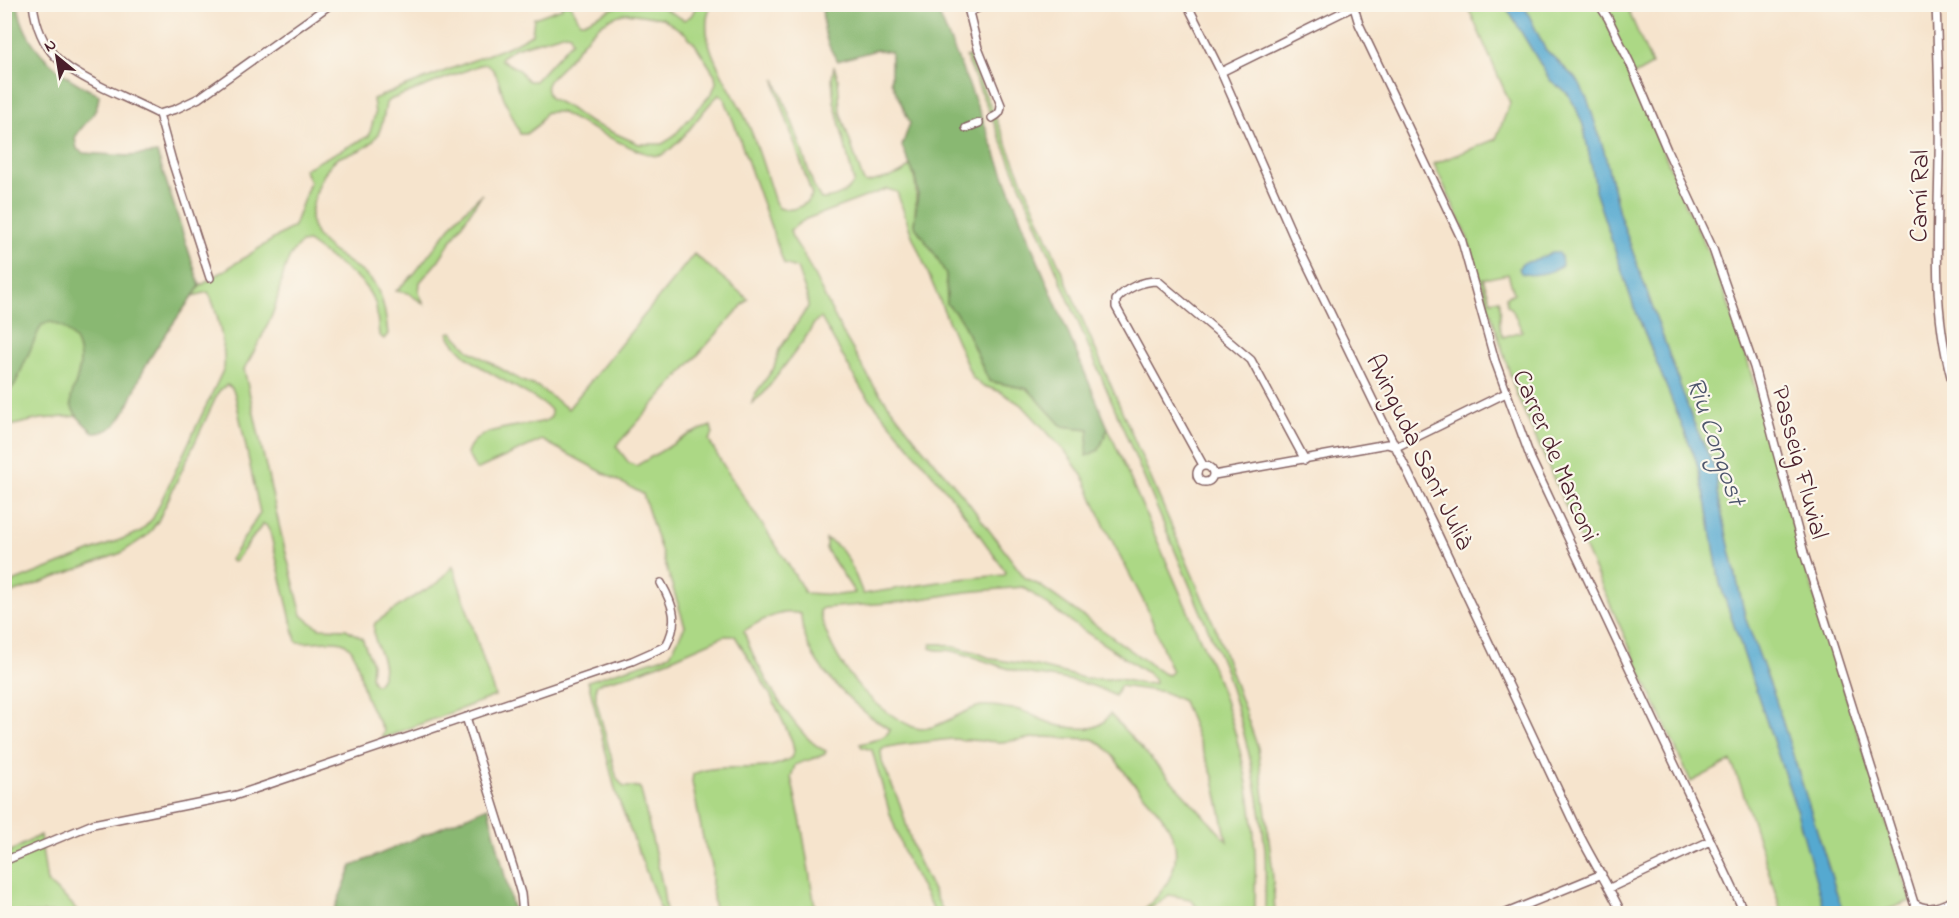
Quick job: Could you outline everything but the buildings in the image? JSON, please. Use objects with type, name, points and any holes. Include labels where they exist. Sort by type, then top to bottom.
[{"type":"street","points":[[33,4],[38,28],[52,53],[62,63],[87,80],[159,114],[176,110],[199,98],[331,4]]},
{"type":"street","points":[[987,4],[969,12],[978,48],[1000,105],[1001,111],[992,118]]},
{"type":"street","name":"Avinguda Sant Julià","points":[[1187,4],[1221,72],[1295,240],[1396,447],[1576,828],[1622,914]]},
{"type":"street","name":"Passeig Fluvial","points":[[1599,4],[1630,63],[1713,249],[1754,367],[1804,553],[1914,903],[1916,906],[1931,910],[1954,900]]},
{"type":"street","name":"Camí Ral","points":[[1936,4],[1940,118],[1937,295],[1948,366],[1954,387]]},
{"type":"street","points":[[1221,72],[1355,5]]},
{"type":"street","name":"Carrer de Marconi","points":[[1355,5],[1359,24],[1461,238],[1495,361],[1546,494],[1745,914]]},
{"type":"street","points":[[159,114],[210,278]]},
{"type":"street","points":[[966,128],[979,123]]},
{"type":"street","points":[[1203,465],[1116,307],[1116,300],[1121,294],[1141,283],[1158,281],[1251,360],[1305,460]]},
{"type":"street","points":[[1203,465],[1197,471],[1200,480],[1208,482],[1214,475],[1387,444],[1396,447],[1506,393]]},
{"type":"street","points":[[1203,465],[1210,466],[1214,475]]},
{"type":"street","points":[[4,861],[93,824],[237,795],[632,661],[666,646],[674,630],[671,600],[661,583]]},
{"type":"street","points":[[466,717],[521,894],[523,914]]},
{"type":"street","points":[[1610,888],[1710,841]]},
{"type":"street","points":[[1504,914],[1602,874]]},
{"type":"green space","points":[[18,4],[21,20],[36,48],[72,80],[99,95],[96,109],[75,138],[77,149],[83,153],[129,156],[157,153],[200,286],[151,356],[120,419],[110,429],[100,433],[94,433],[72,408],[71,399],[78,377],[79,353],[69,333],[54,323],[49,322],[41,326],[15,384],[5,396],[4,5]]},
{"type":"green space","points":[[822,4],[935,5],[1108,428],[1099,450],[1086,456],[1089,429],[1062,426],[1028,389],[989,381],[961,319],[947,304],[946,274],[914,225],[918,193],[915,177],[902,146],[910,123],[891,81],[891,52],[876,50],[838,61],[825,34]]},
{"type":"green space","points":[[561,5],[571,5],[580,22],[584,22],[620,5],[658,5],[684,20],[691,16],[697,5],[711,5],[707,19],[707,34],[711,49],[750,129],[779,208],[798,207],[806,203],[812,195],[775,79],[814,187],[821,199],[840,195],[854,182],[834,101],[832,78],[834,66],[838,79],[840,112],[863,180],[866,183],[890,177],[902,172],[910,165],[916,187],[914,225],[946,274],[947,304],[961,319],[989,381],[1028,389],[1062,426],[1089,429],[1087,455],[1099,450],[1108,428],[1215,673],[1230,717],[1247,784],[1254,830],[1255,913],[1202,913],[1190,899],[1169,895],[1144,913],[1139,913],[1157,897],[1170,877],[1176,854],[1170,830],[1157,810],[1104,746],[1092,739],[1042,737],[1001,742],[952,739],[898,745],[884,748],[881,751],[882,762],[900,804],[915,854],[944,913],[935,913],[906,858],[890,814],[872,750],[860,744],[881,738],[890,730],[870,716],[833,682],[814,657],[803,629],[801,614],[787,613],[771,616],[744,631],[756,661],[789,716],[814,744],[826,751],[822,756],[795,765],[791,777],[816,913],[715,913],[712,865],[704,843],[692,782],[693,774],[717,768],[768,767],[791,758],[794,751],[792,741],[770,694],[735,636],[724,636],[669,660],[596,686],[596,700],[617,779],[624,787],[639,787],[641,790],[663,888],[666,913],[662,913],[616,793],[588,681],[670,655],[685,626],[643,494],[542,440],[476,470],[467,453],[479,437],[500,429],[545,421],[551,417],[551,410],[480,367],[456,346],[448,333],[452,332],[470,351],[522,381],[538,387],[568,409],[694,254],[748,299],[616,446],[629,463],[636,466],[690,434],[711,426],[713,434],[709,440],[712,446],[805,593],[838,595],[855,593],[826,549],[826,539],[840,548],[845,555],[863,594],[958,579],[1005,575],[1006,572],[955,501],[862,390],[821,318],[815,322],[764,393],[752,403],[755,394],[774,368],[779,350],[808,307],[807,296],[797,268],[784,264],[734,123],[725,100],[720,94],[677,143],[666,153],[658,156],[625,145],[560,112],[545,113],[538,125],[526,134],[520,134],[496,75],[487,64],[392,99],[386,103],[381,127],[374,140],[362,149],[337,158],[326,172],[315,196],[311,222],[323,243],[367,276],[375,285],[383,302],[388,334],[384,339],[379,335],[376,305],[360,280],[308,242],[301,243],[289,259],[272,315],[244,369],[302,615],[320,628],[346,629],[362,638],[372,663],[371,677],[374,684],[377,684],[384,669],[375,639],[375,623],[438,583],[453,566],[495,696],[381,739],[384,731],[368,701],[358,666],[348,646],[336,641],[304,643],[296,641],[270,532],[266,525],[263,524],[236,560],[233,562],[230,560],[260,513],[235,395],[232,388],[227,385],[219,391],[158,521],[148,535],[121,553],[5,596],[5,585],[140,532],[153,518],[224,368],[218,318],[208,292],[193,296],[200,286],[294,226],[310,182],[304,169],[369,136],[375,114],[373,99],[510,46],[532,34],[534,18],[562,8]],"holes":[[[627,13],[662,18],[686,34],[715,75],[716,83],[712,93],[672,138],[662,144],[639,144],[587,121],[568,107],[550,98],[547,92],[546,87],[550,80],[590,34],[616,16]],[[566,33],[570,34],[572,41],[535,81],[528,81],[518,69],[501,60],[501,57],[515,48]],[[887,189],[897,192],[911,233],[972,377],[981,385],[1001,392],[1023,406],[1069,456],[1085,480],[1105,527],[1147,608],[1172,672],[1169,675],[1164,674],[1039,585],[1025,578],[962,494],[874,386],[792,237],[790,230],[806,219]],[[1023,587],[1149,674],[1155,683],[1144,684],[1119,679],[1087,679],[1036,666],[992,659],[975,652],[942,644],[931,644],[930,648],[953,651],[1025,673],[1082,683],[1115,696],[1120,686],[1164,692],[1183,701],[1214,779],[1227,841],[1110,714],[1099,725],[1080,728],[1053,724],[1027,712],[982,706],[929,728],[913,727],[881,707],[854,681],[834,649],[820,614],[823,608],[902,602],[966,592]]]},
{"type":"green space","points":[[1467,5],[1505,5],[1550,80],[1568,94],[1583,125],[1595,191],[1633,304],[1696,460],[1707,505],[1720,584],[1795,805],[1826,913],[1782,913],[1731,761],[1691,782],[1516,393],[1465,231],[1434,164],[1496,139],[1510,103]],"holes":[[[1508,274],[1514,293],[1506,297],[1507,305],[1512,309],[1522,331],[1503,337],[1500,327],[1499,299],[1491,301],[1483,279]]]},
{"type":"green space","points":[[1524,5],[1626,5],[1652,65],[1632,76],[1685,203],[1716,268],[1746,355],[1793,527],[1911,901],[1886,910],[1887,913],[1843,913],[1775,698],[1746,620],[1720,506],[1715,469],[1692,419],[1619,213],[1604,151],[1588,101],[1573,76],[1545,49]]},
{"type":"green space","points":[[969,56],[1215,627],[1258,748],[1272,865],[1275,913],[1265,913],[1265,849],[1259,803],[1244,735],[1225,669],[966,57]]},
{"type":"green space","points":[[482,194],[438,261],[420,282],[419,293],[424,304],[408,293],[396,291],[414,274],[458,217]]},
{"type":"green space","points":[[47,321],[67,330],[78,347],[80,366],[73,401],[78,416],[40,419],[5,427],[5,396],[15,384],[37,332]]},
{"type":"green space","points":[[488,807],[514,913],[333,913],[352,866]]},
{"type":"green space","points":[[40,835],[47,882],[79,913],[9,913],[5,900],[4,855]]},
{"type":"water","points":[[1505,5],[1524,5],[1545,49],[1578,81],[1588,101],[1604,151],[1619,213],[1692,419],[1715,469],[1720,506],[1746,620],[1775,698],[1843,913],[1826,913],[1824,909],[1795,805],[1720,584],[1707,505],[1696,460],[1633,304],[1595,191],[1583,125],[1568,94],[1550,80]]},
{"type":"water","points":[[1552,252],[1558,252],[1561,256],[1562,265],[1558,268],[1537,274],[1521,273],[1519,268],[1522,263],[1537,260]]},
{"type":"water label","name":"Riu Congost","points":[[1717,441]]}]
